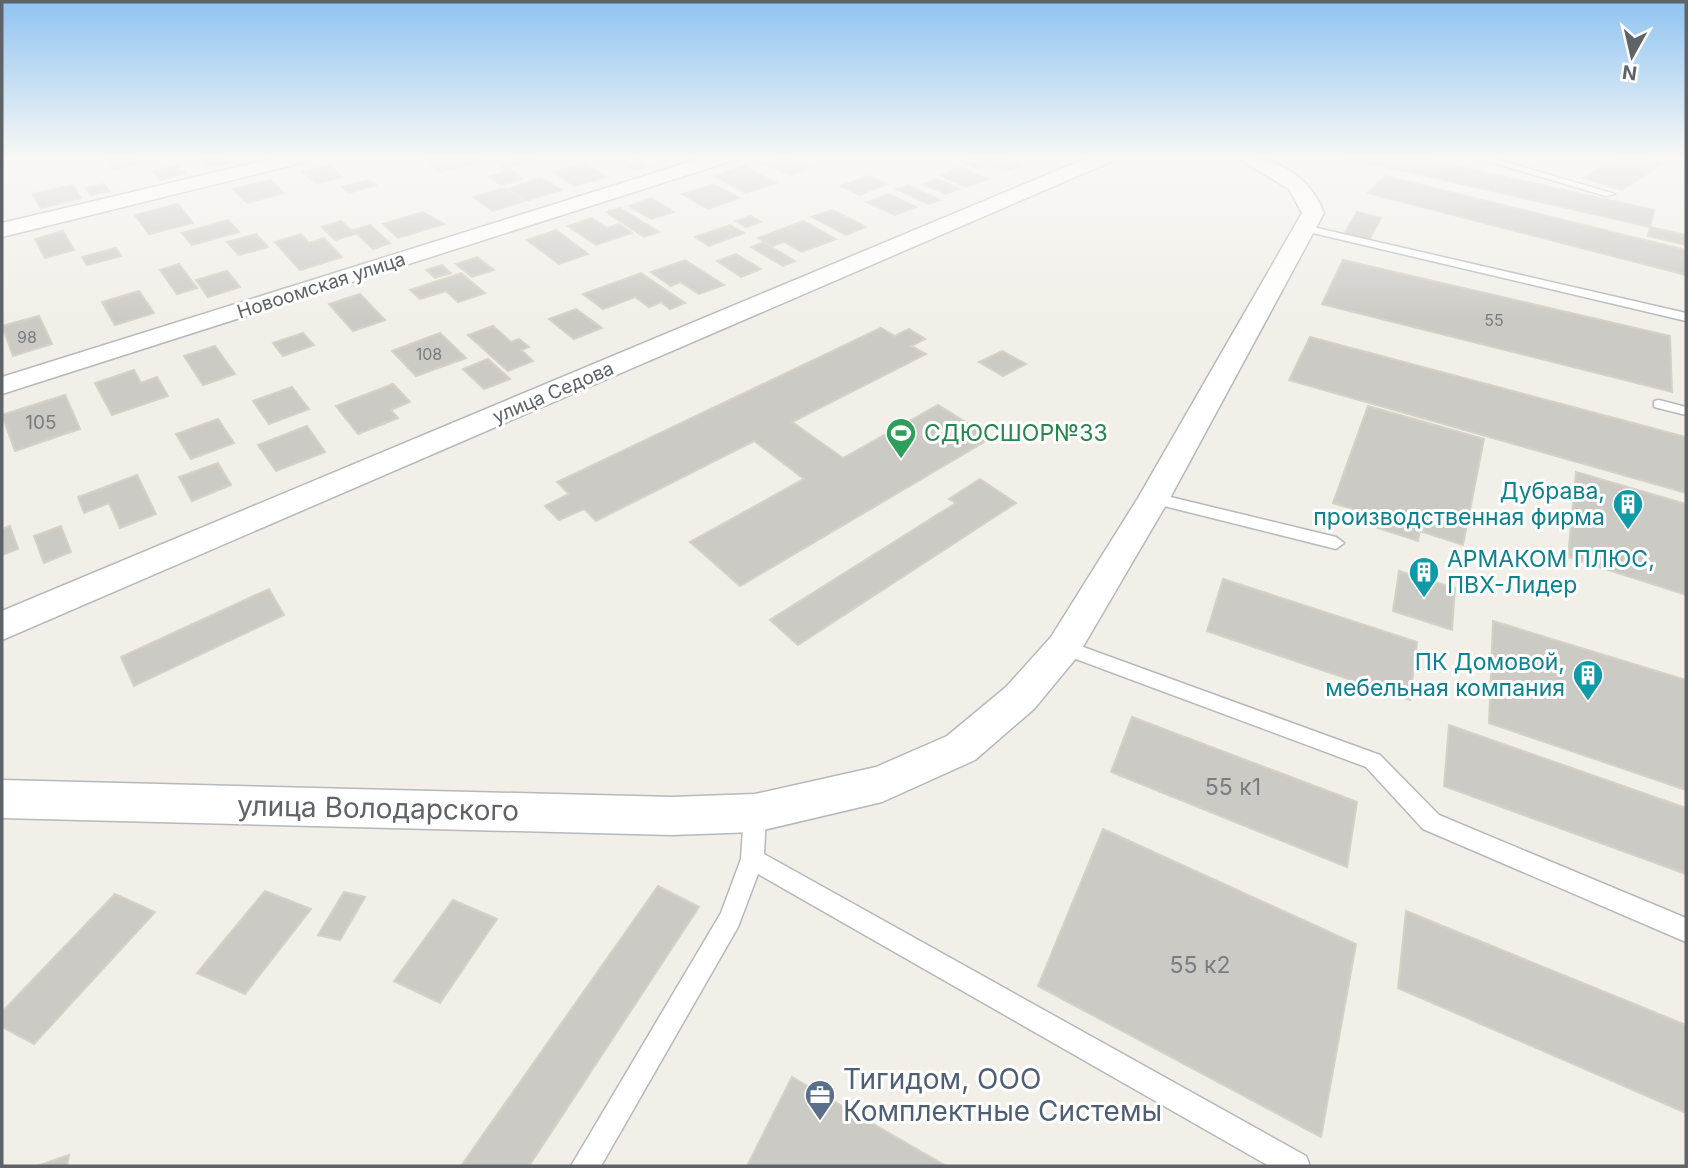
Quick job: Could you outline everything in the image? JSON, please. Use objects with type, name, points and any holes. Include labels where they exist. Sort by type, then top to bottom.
[{"type":"street","points":[[2,230],[74,213]]},
{"type":"street","name":"Новоомская улица","points":[[2,386],[549,213]]},
{"type":"street","name":"улица Седова","points":[[2,626],[976,213]]},
{"type":"street","points":[[1304,228],[1313,213]]},
{"type":"street","name":"улица Володарского","points":[[2,799],[672,816],[755,813],[882,784],[961,748],[1020,698],[1064,647],[1154,498],[1304,228]]},
{"type":"lane","points":[[1304,228],[1686,317]]},
{"type":"lane","points":[[1659,404],[1686,411]]},
{"type":"lane","points":[[1154,498],[1336,542]]},
{"type":"lane","points":[[1064,647],[1373,761],[1431,822],[1686,930]]},
{"type":"lane","points":[[585,1166],[730,919],[752,859],[755,813]]},
{"type":"lane","points":[[752,859],[1296,1166]]},
{"type":"building","points":[[185,213],[193,223],[149,234],[135,215]]},
{"type":"building","points":[[424,213],[444,224],[398,238],[383,224]]},
{"type":"building","points":[[607,213],[627,213],[659,232],[644,237]]},
{"type":"building","points":[[640,213],[672,213],[651,219]]},
{"type":"building","points":[[825,213],[837,213],[866,227],[846,235],[812,217]]},
{"type":"building","points":[[1357,213],[1381,218],[1369,240],[1344,234]]},
{"type":"building","points":[[1444,213],[1533,213],[1686,250],[1686,275]]},
{"type":"building","points":[[1587,213],[1653,213],[1650,227]]},
{"type":"building","points":[[750,216],[761,222],[746,227],[736,221]]},
{"type":"building","points":[[592,218],[607,228],[619,224],[632,233],[596,245],[568,226]]},
{"type":"building","points":[[228,220],[239,232],[192,245],[182,233]]},
{"type":"building","points":[[341,221],[355,234],[335,240],[322,227]]},
{"type":"building","points":[[803,221],[836,239],[802,252],[784,242],[772,246],[758,238]]},
{"type":"building","points":[[370,225],[390,243],[373,249],[353,230]]},
{"type":"building","points":[[730,225],[744,233],[709,246],[695,237]]},
{"type":"building","points":[[1650,227],[1686,235],[1686,245],[1648,236]]},
{"type":"building","points":[[556,230],[588,254],[559,264],[527,240]]},
{"type":"building","points":[[63,231],[74,250],[45,258],[35,239]]},
{"type":"building","points":[[256,234],[268,247],[239,255],[227,242]]},
{"type":"building","points":[[301,234],[309,243],[324,238],[342,257],[300,270],[275,242]]},
{"type":"building","points":[[763,242],[795,261],[783,266],[751,247]]},
{"type":"building","points":[[116,248],[121,256],[87,265],[82,257]]},
{"type":"building","points":[[736,254],[761,269],[741,277],[717,261]]},
{"type":"building","points":[[477,257],[494,270],[472,277],[456,264]]},
{"type":"building","points":[[685,260],[724,285],[699,294],[680,282],[671,286],[651,272]]},
{"type":"building","points":[[1343,260],[1670,336],[1672,392],[1322,304]]},
{"type":"building","points":[[179,264],[197,288],[177,294],[160,270]]},
{"type":"building","points":[[442,265],[451,273],[435,278],[426,270]]},
{"type":"building","points":[[227,271],[240,287],[208,297],[196,280]]},
{"type":"building","points":[[461,273],[485,293],[458,302],[446,291],[420,299],[410,290]]},
{"type":"building","points":[[641,273],[685,303],[670,309],[661,302],[649,307],[635,297],[603,309],[583,294]]},
{"type":"building","points":[[139,291],[154,313],[115,325],[102,302]]},
{"type":"building","points":[[360,294],[385,320],[353,331],[329,304]]},
{"type":"building","points":[[576,309],[602,328],[574,339],[549,319]]},
{"type":"building","points":[[39,316],[52,344],[13,356],[2,326]]},
{"type":"building","points":[[493,326],[511,342],[519,339],[529,347],[521,350],[533,361],[508,371],[468,335]]},
{"type":"building","points":[[881,328],[895,336],[909,329],[925,339],[911,346],[926,354],[792,422],[843,458],[938,405],[991,438],[740,586],[690,542],[804,479],[754,441],[596,521],[584,509],[559,520],[545,506],[569,494],[557,482]]},
{"type":"building","points":[[303,333],[314,345],[283,356],[273,343]]},
{"type":"building","points":[[440,333],[466,358],[416,376],[392,351]]},
{"type":"building","points":[[1310,337],[1686,437],[1686,493],[1289,380]]},
{"type":"building","points":[[215,346],[235,374],[203,385],[184,356]]},
{"type":"building","points":[[1002,351],[1026,364],[1003,376],[979,362]]},
{"type":"building","points":[[488,359],[510,379],[484,389],[463,369]]},
{"type":"building","points":[[134,370],[141,383],[157,377],[168,396],[112,415],[95,383]]},
{"type":"building","points":[[393,384],[410,402],[391,410],[398,418],[358,434],[336,406]]},
{"type":"building","points":[[292,387],[309,409],[269,424],[253,401]]},
{"type":"building","points":[[65,395],[80,429],[15,451],[2,415]]},
{"type":"building","points":[[1368,406],[1484,439],[1463,545],[1420,531],[1418,541],[1366,524],[1369,514],[1333,503]]},
{"type":"building","points":[[218,419],[234,443],[191,459],[176,434]]},
{"type":"building","points":[[307,426],[325,452],[276,471],[258,445]]},
{"type":"building","points":[[218,463],[231,485],[192,501],[179,477]]},
{"type":"building","name":"Дубрава, производственная фирма","points":[[1576,472],[1686,504],[1686,595],[1568,557]]},
{"type":"building","points":[[137,475],[156,514],[120,528],[109,503],[84,513],[78,497]]},
{"type":"building","points":[[980,479],[1016,503],[798,645],[770,620],[956,503],[949,499]]},
{"type":"building","points":[[10,526],[18,549],[2,555],[2,529]]},
{"type":"building","points":[[61,526],[71,552],[44,563],[34,536]]},
{"type":"building","name":"АРМАКОМ ПЛЮС, ПВХ-Лидер","points":[[1399,571],[1455,588],[1452,630],[1393,611]]},
{"type":"building","points":[[1223,579],[1417,642],[1410,700],[1207,631]]},
{"type":"building","points":[[269,589],[284,615],[134,686],[121,657]]},
{"type":"building","name":"ПК Домовой, мебельная компания","points":[[1493,621],[1686,680],[1686,790],[1489,723]]},
{"type":"building","points":[[1132,717],[1357,802],[1347,867],[1111,772]]},
{"type":"building","points":[[1449,725],[1686,808],[1686,874],[1444,786]]},
{"type":"building","points":[[1103,829],[1356,944],[1321,1137],[1038,986]]},
{"type":"building","points":[[658,886],[699,907],[529,1166],[461,1166]]},
{"type":"building","points":[[265,891],[311,909],[245,994],[197,973]]},
{"type":"building","points":[[344,892],[365,897],[340,940],[318,935]]},
{"type":"building","points":[[115,894],[155,912],[34,1044],[2,1027],[2,1012]]},
{"type":"building","points":[[453,900],[497,919],[440,1003],[394,981]]},
{"type":"building","points":[[1406,911],[1686,1025],[1686,1113],[1398,988]]},
{"type":"building","name":"Тигидом, ООО Комплектные Системы","points":[[792,1077],[946,1166],[747,1166]]},
{"type":"building","points":[[69,1155],[67,1166],[37,1166]]},
{"type":"place","name":"СДЮСШОР№33","points":[[901,460]]},
{"type":"place","name":"Дубрава, производственная фирма","points":[[1628,531]]},
{"type":"place","name":"АРМАКОМ ПЛЮС, ПВХ-Лидер","points":[[1424,599]]},
{"type":"place","name":"ПК Домовой, мебельная компания","points":[[1588,702]]},
{"type":"place","name":"Тигидом, ООО Комплектные Системы","points":[[820,1122]]}]
